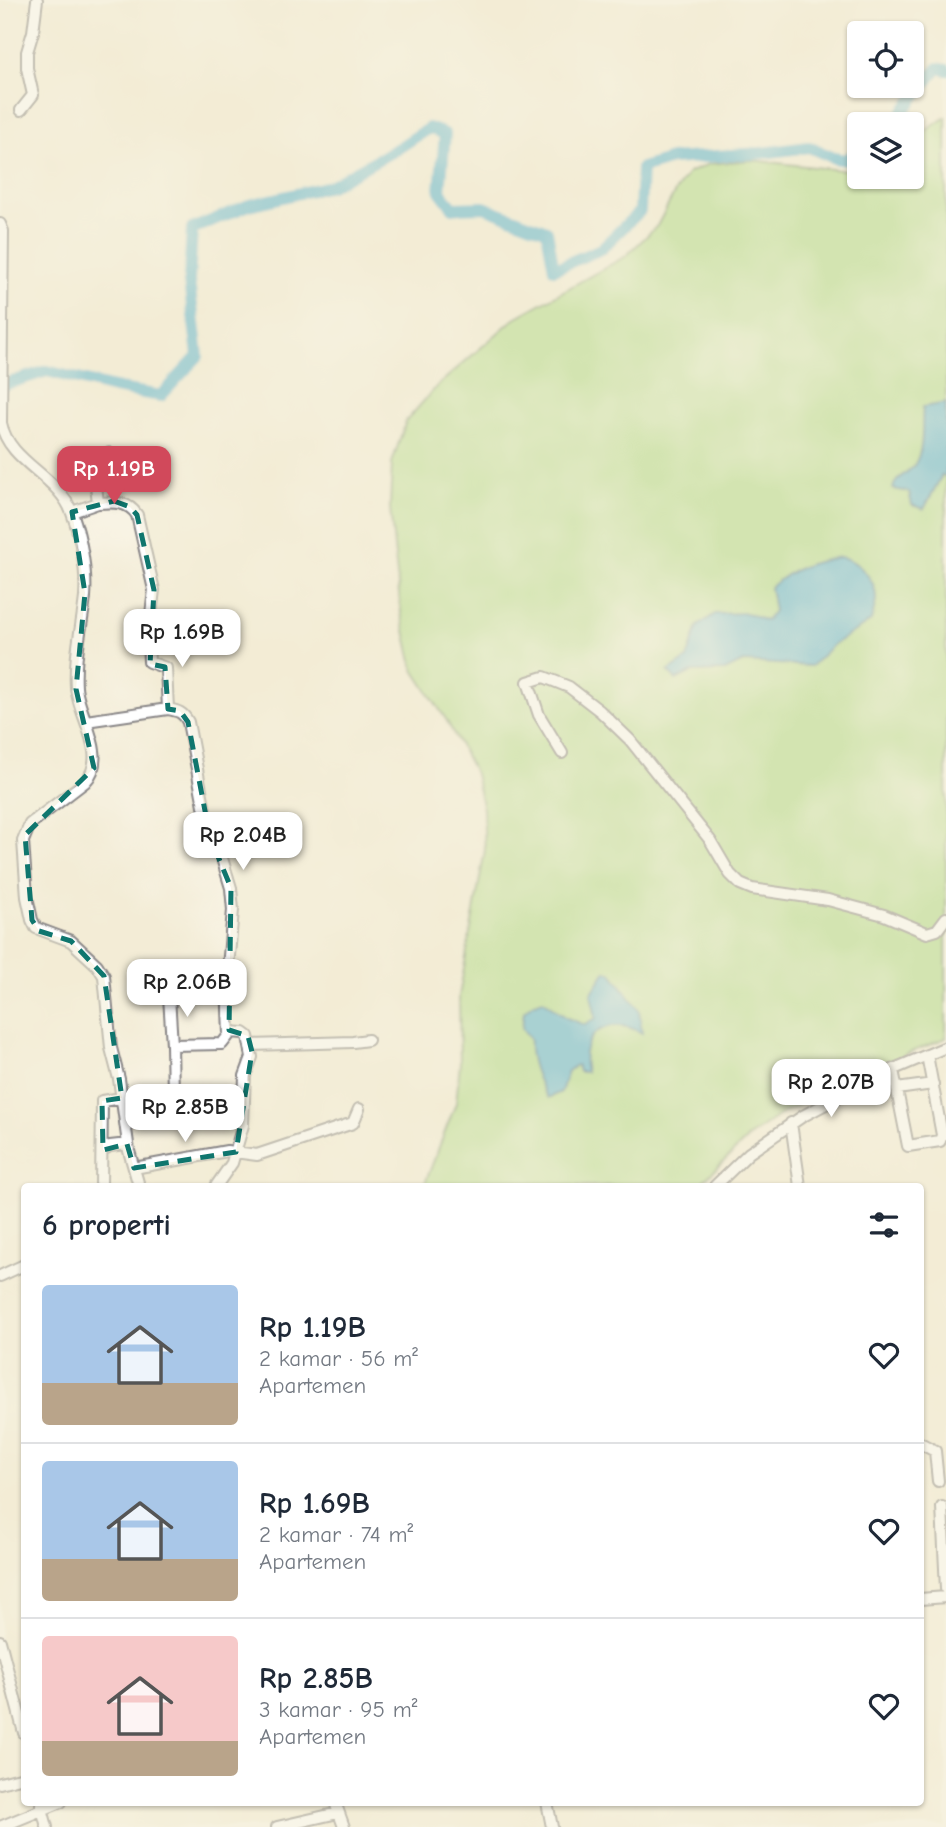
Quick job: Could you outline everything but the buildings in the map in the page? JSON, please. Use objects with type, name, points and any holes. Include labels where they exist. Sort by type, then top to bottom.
[{"type":"street","points":[[21,110],[33,95],[27,68],[27,52],[33,32],[37,0]]},
{"type":"street","points":[[0,224],[3,231],[1,423],[7,443],[54,488],[72,512],[85,578],[76,689],[94,760],[92,775],[30,824],[23,841],[27,897],[36,928],[66,938],[101,970],[104,976],[111,1048],[123,1101],[128,1144],[138,1183]]},
{"type":"street","points":[[98,503],[94,467],[109,453]]},
{"type":"street","points":[[72,512],[98,503],[114,501],[130,506],[137,515],[154,590],[148,639],[149,662],[166,668],[168,709]]},
{"type":"street","points":[[562,753],[538,715],[528,682],[544,677],[569,687],[600,711],[630,740],[710,840],[730,874],[740,884],[752,889],[828,900],[884,915],[927,933],[937,930],[946,918]]},
{"type":"street","points":[[86,721],[168,709],[180,711],[188,722],[210,837],[221,855],[231,888],[233,910],[228,979],[230,1032],[222,1044],[173,1045]]},
{"type":"street","points":[[169,996],[173,1094],[182,1122]]},
{"type":"street","points":[[218,1183],[236,1152],[245,1113],[244,1081],[252,1057],[248,1037],[230,1032]]},
{"type":"street","points":[[251,1045],[368,1040]]},
{"type":"street","points":[[718,1183],[749,1153],[791,1123],[893,1070],[945,1050]]},
{"type":"street","points":[[893,1070],[906,1143],[909,1147],[940,1141],[942,1138],[927,1055]]},
{"type":"street","points":[[897,1088],[933,1084]]},
{"type":"street","points":[[102,1183],[102,1101],[173,1094]]},
{"type":"street","points":[[134,1168],[219,1152],[262,1153],[349,1124],[355,1121],[359,1108]]},
{"type":"street","points":[[791,1123],[800,1183]]},
{"type":"street","points":[[103,1150],[110,1146],[128,1144]]},
{"type":"street","points":[[0,1276],[21,1266]]},
{"type":"street","points":[[924,1445],[935,1451],[938,1481]]},
{"type":"street","points":[[942,1507],[946,1590]]},
{"type":"street","points":[[924,1599],[946,1597]]},
{"type":"street","points":[[0,1641],[21,1722]]},
{"type":"street","points":[[0,1783],[21,1778]]},
{"type":"street","points":[[1,1827],[19,1823],[41,1806],[47,1827]]},
{"type":"street","points":[[548,1806],[552,1827]]},
{"type":"street","points":[[277,1827],[337,1808],[344,1827]]},
{"type":"highlighted area","points":[[114,501],[130,507],[137,515],[154,590],[150,664],[165,667],[168,709],[180,711],[188,722],[210,837],[231,888],[229,1030],[248,1036],[252,1052],[236,1152],[134,1168],[127,1144],[103,1150],[102,1101],[122,1098],[104,976],[71,941],[39,931],[32,920],[25,835],[94,768],[76,689],[85,593],[72,512]]},
{"type":"green space","points":[[946,117],[946,1038],[860,1073],[779,1115],[749,1137],[701,1183],[425,1183],[456,1103],[460,1063],[459,996],[485,850],[483,809],[475,774],[447,721],[414,670],[401,613],[390,508],[392,463],[406,421],[437,386],[515,318],[626,256],[657,226],[688,173],[709,164],[751,160],[847,169],[847,189],[924,189],[924,132]]},
{"type":"water","points":[[946,403],[946,476],[942,475],[924,509],[912,505],[909,492],[893,489],[896,481],[915,464],[918,457],[923,407]]},
{"type":"water","points":[[840,557],[853,562],[865,572],[873,584],[876,598],[871,621],[834,644],[811,666],[743,662],[725,671],[692,672],[676,680],[668,672],[687,659],[698,626],[715,614],[747,613],[766,621],[774,611],[770,587],[803,567]]},
{"type":"water","points":[[606,971],[612,973],[639,1010],[642,1033],[618,1026],[598,1031],[586,1047],[586,1072],[579,1072],[577,1065],[568,1071],[561,1092],[548,1098],[534,1069],[530,1039],[522,1028],[524,1011],[543,1000],[567,1018],[585,1025],[596,1018],[591,994]]},
{"type":"waterway","points":[[903,112],[938,68],[946,70]]},
{"type":"waterway","points":[[0,386],[47,371],[114,388],[161,396],[198,356],[189,281],[192,229],[249,205],[330,186],[429,128],[445,134],[440,191],[453,208],[484,207],[547,231],[554,269],[601,249],[640,211],[642,168],[671,159],[809,147],[834,158],[847,159]]}]
